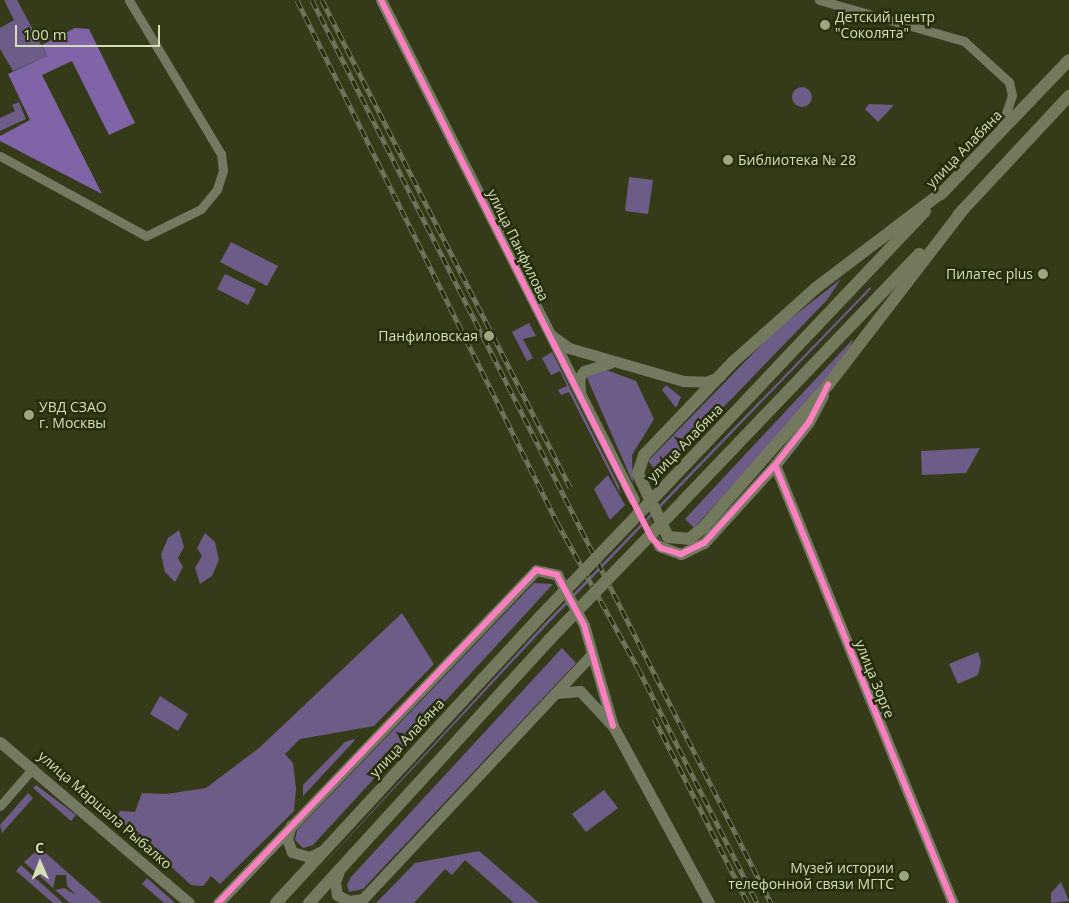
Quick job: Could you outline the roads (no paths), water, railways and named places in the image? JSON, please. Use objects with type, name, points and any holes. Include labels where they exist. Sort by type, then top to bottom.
[{"type":"main road","name":"улица Алабяна","points":[[276,903],[540,618],[1069,60]]},
{"type":"main road","points":[[309,903],[549,640],[963,210],[1069,96]]},
{"type":"main road","points":[[945,190],[817,287],[720,376],[638,464],[641,482],[672,539],[689,538],[703,528],[828,385],[963,210]]},
{"type":"street","points":[[0,156],[146,236],[201,209],[217,189],[223,170],[220,154],[129,0]]},
{"type":"street","name":"улица Панфилова","points":[[381,0],[634,500]]},
{"type":"street","points":[[819,0],[956,37],[973,48],[1011,87],[1009,110],[994,138]]},
{"type":"street","points":[[548,332],[568,348],[683,381],[706,382],[720,376]]},
{"type":"street","points":[[581,395],[579,378],[584,371],[602,363],[617,363]]},
{"type":"street","points":[[660,547],[681,554],[696,549],[775,465],[809,422],[828,385]]},
{"type":"street","name":"улица Зорге","points":[[775,465],[953,903]]},
{"type":"street","points":[[218,903],[536,570],[558,576],[584,625],[590,656],[613,726],[709,903]]},
{"type":"street","points":[[339,871],[335,887],[341,900],[361,901],[590,656]]},
{"type":"street","points":[[557,693],[580,691],[613,726]]},
{"type":"street","name":"улица Маршала Рыбалко","points":[[0,742],[33,768],[189,903]]},
{"type":"street","points":[[0,806],[33,768]]},
{"type":"street","points":[[291,825],[287,840],[292,852],[310,857],[325,849]]},
{"type":"tunnel","points":[[637,506],[659,546]]},
{"type":"railway","points":[[297,0],[557,522],[638,668],[757,903]]},
{"type":"railway","points":[[312,0],[771,903]]},
{"type":"railway","points":[[322,0],[570,487]]},
{"type":"railway","points":[[654,718],[748,903]]},
{"type":"place","name":"Детский центр \"Соколята\"","points":[[825,25]]},
{"type":"place","name":"Библиотека № 28","points":[[728,160]]},
{"type":"place","name":"Пилатес plus","points":[[1043,274]]},
{"type":"place","name":"Панфиловская","points":[[489,336]]},
{"type":"place","name":"УВД СЗАО г. Москвы","points":[[29,415]]},
{"type":"place","name":"Музей истории телефонной связи МГТС","points":[[904,876]]}]
